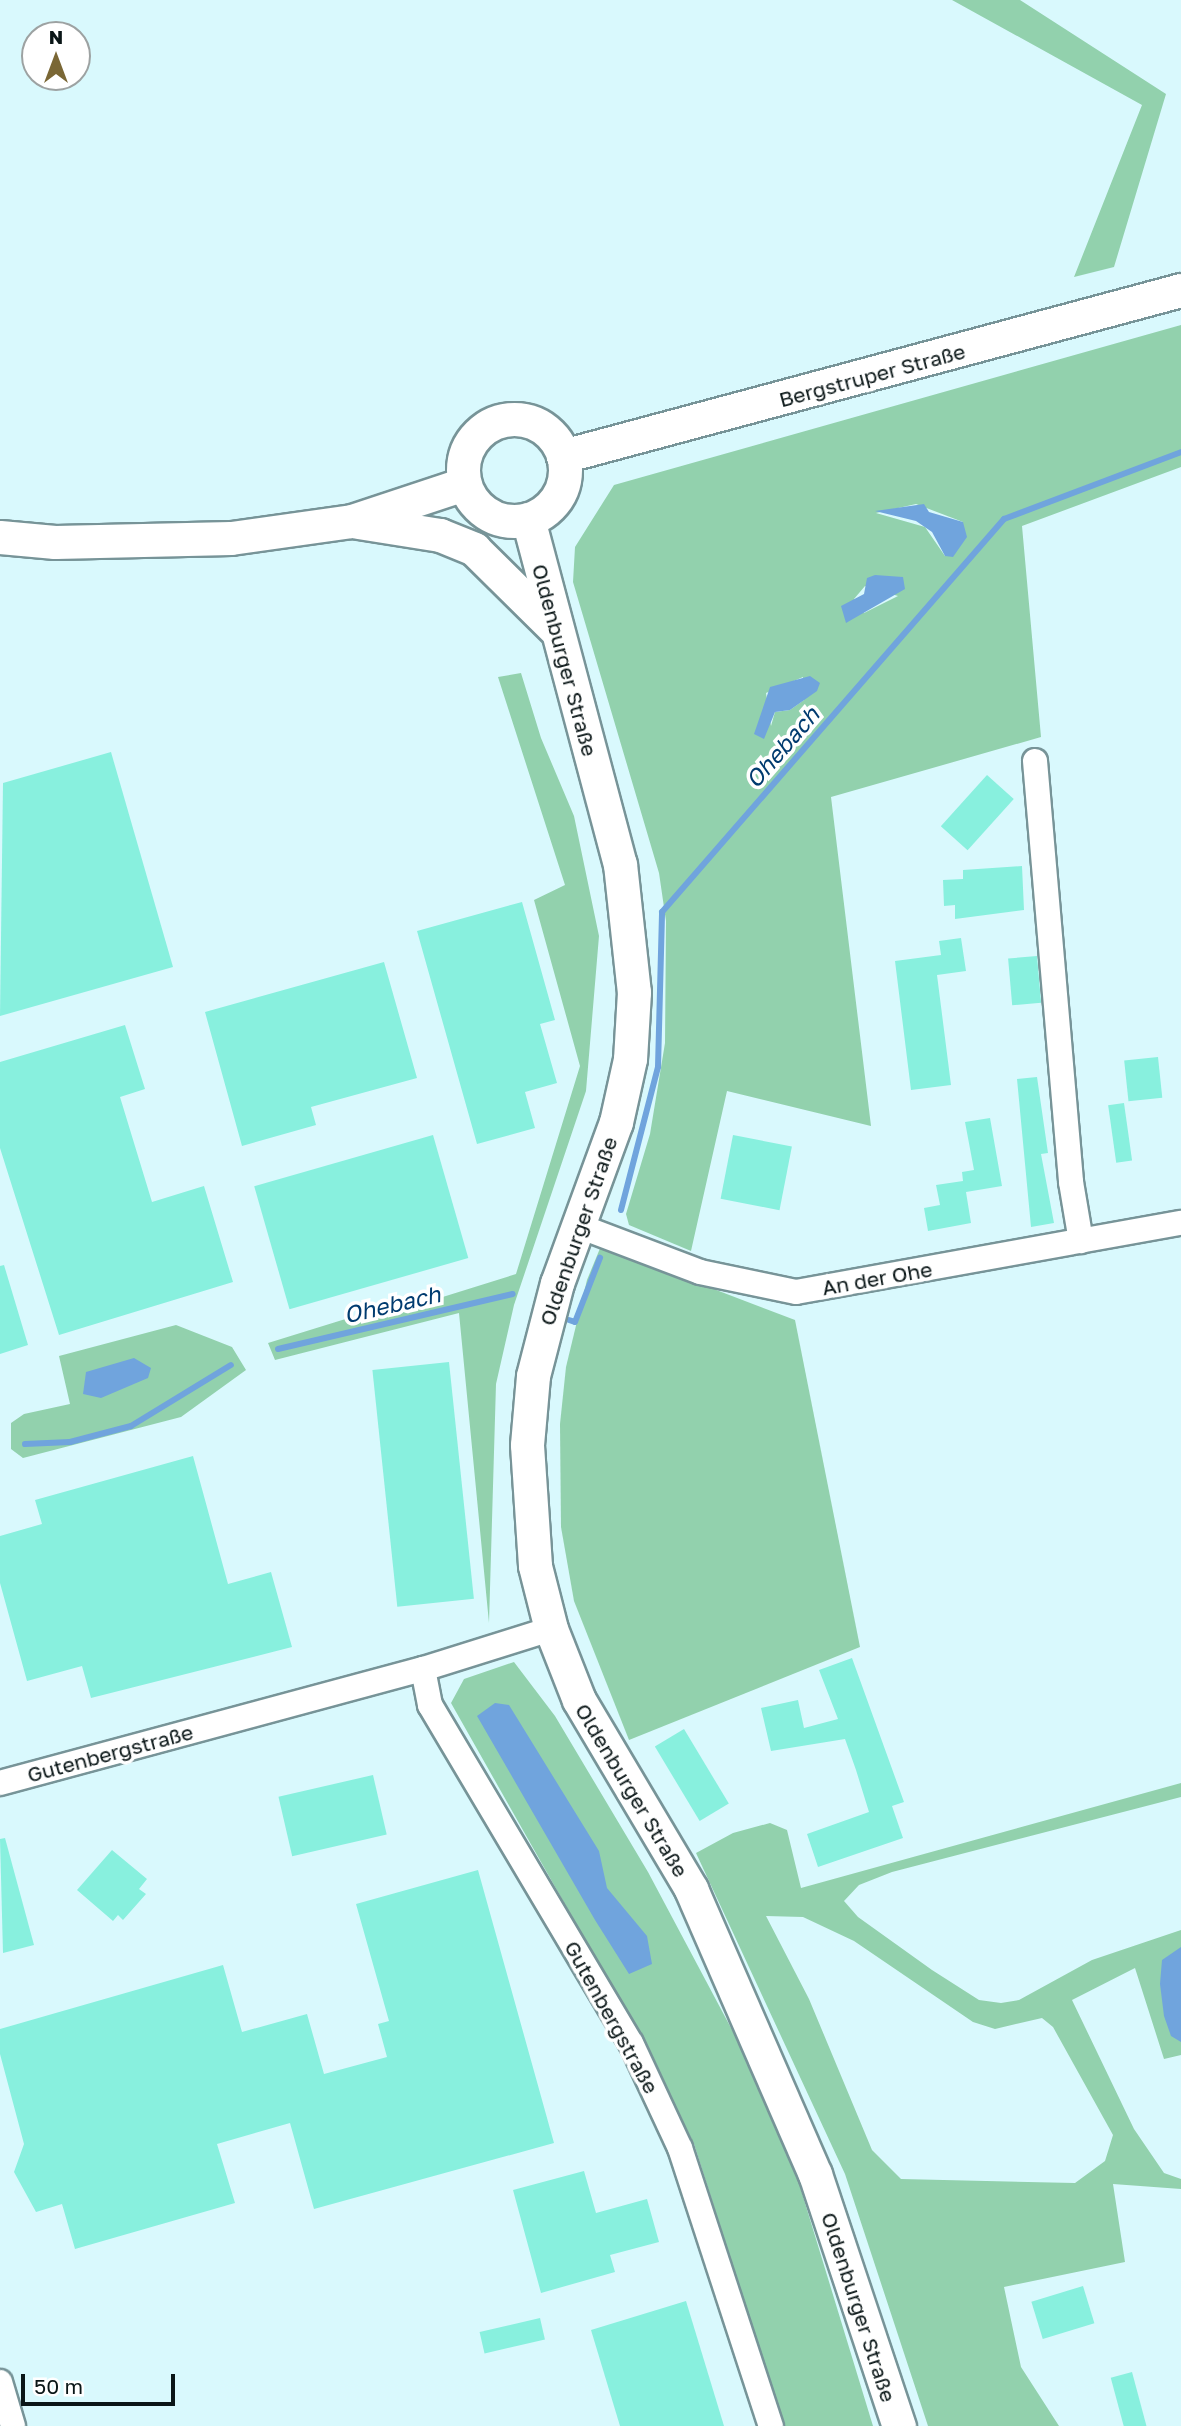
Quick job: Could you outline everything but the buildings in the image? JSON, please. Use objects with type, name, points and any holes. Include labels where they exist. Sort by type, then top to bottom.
[{"type":"main road","name":"Bergstruper Straße","points":[[563,456],[1181,290]]},
{"type":"main road","points":[[516,419],[538,426],[563,456],[565,472],[554,502],[527,519],[504,519],[482,510],[464,484],[462,468],[473,439],[499,421],[516,419]]},
{"type":"main road","points":[[0,537],[55,542],[231,538],[352,521],[464,484]]},
{"type":"main road","name":"Oldenburger Straße","points":[[527,519],[554,628],[620,864],[634,992],[629,1059],[616,1122],[543,1329],[527,1445],[535,1566],[551,1629],[590,1723],[691,1889],[815,2174],[898,2426]]},
{"type":"main road","points":[[352,521],[440,535],[474,549],[554,628]]},
{"type":"street","points":[[1035,761],[1071,1182],[1081,1241]]},
{"type":"street","name":"An der Ohe","points":[[579,1226],[700,1272],[796,1292],[1181,1223]]},
{"type":"street","name":"Gutenbergstraße","points":[[0,1783],[424,1669],[551,1629]]},
{"type":"street","name":"Gutenbergstraße","points":[[424,1669],[430,1705],[631,2043],[680,2148],[771,2426]]},
{"type":"street","points":[[0,2382],[13,2426]]},
{"type":"green space","points":[[952,0],[1020,0],[1166,94],[1114,267],[1074,277],[1142,105]]},
{"type":"green space","points":[[1181,325],[1181,467],[1022,526],[1041,737],[831,797],[871,1126],[727,1091],[691,1251],[629,1225],[626,1214],[650,1134],[665,1043],[666,921],[659,873],[573,582],[575,547],[614,485]],"holes":[[[916,504],[963,522],[945,556],[925,527],[876,513]],[[865,586],[898,596],[864,613],[854,599]],[[803,677],[804,700],[790,710],[775,712],[771,726],[766,693]]]},
{"type":"green space","points":[[521,673],[541,738],[574,816],[599,936],[586,1091],[514,1305],[496,1384],[489,1623],[459,1313],[275,1360],[268,1343],[381,1308],[385,1315],[516,1274],[580,1066],[534,900],[565,885],[498,677]]},
{"type":"green space","points":[[601,1246],[795,1320],[860,1647],[629,1740],[574,1601],[561,1527],[560,1424],[566,1367],[587,1280]]},
{"type":"green space","points":[[176,1325],[232,1347],[246,1370],[181,1417],[23,1458],[11,1449],[11,1423],[24,1414],[70,1404],[59,1356]]},
{"type":"green space","points":[[514,1662],[555,1716],[648,1872],[739,2043],[798,2180],[873,2426],[784,2426],[694,2144],[639,2035],[451,1703],[464,1679]]},
{"type":"green space","points":[[1181,1783],[1181,1797],[892,1872],[859,1885],[844,1901],[858,1917],[932,1970],[979,2000],[1001,2003],[1019,2000],[1092,1960],[1181,1930],[1181,2055],[1164,2059],[1135,1968],[1072,2000],[1134,2129],[1164,2173],[1181,2179],[1181,2189],[1113,2184],[1125,2262],[1004,2287],[1021,2367],[1059,2426],[928,2426],[845,2174],[696,1853],[733,1833],[770,1823],[787,1830],[801,1888]],"holes":[[[766,1916],[803,1917],[854,1941],[973,2022],[995,2029],[1042,2018],[1053,2027],[1113,2135],[1105,2161],[1075,2183],[901,2179],[872,2150],[809,1999]]]},
{"type":"water","points":[[924,504],[929,512],[963,522],[967,537],[953,557],[945,556],[932,532],[916,521],[875,511]]},
{"type":"water","points":[[875,575],[903,577],[905,589],[846,623],[841,606],[864,594],[867,578]]},
{"type":"water","points":[[810,676],[820,683],[817,691],[790,710],[775,712],[764,739],[754,734],[770,687]]},
{"type":"water","points":[[134,1358],[151,1368],[148,1378],[101,1398],[83,1394],[86,1372]]},
{"type":"water","points":[[495,1703],[509,1705],[599,1851],[607,1888],[647,1936],[652,1964],[629,1974],[595,1920],[477,1716]]},
{"type":"water","points":[[1181,1947],[1181,2042],[1171,2036],[1164,2016],[1160,1984],[1162,1960]]},
{"type":"waterway","name":"Ohebach","points":[[621,1210],[658,1067],[662,912],[1004,519],[1181,452]]},
{"type":"waterway","name":"Ohebach","points":[[569,1320],[575,1322],[600,1258]]},
{"type":"waterway","name":"Ohebach","points":[[278,1349],[513,1294]]},
{"type":"waterway","points":[[25,1444],[70,1442],[131,1426],[231,1365]]}]
